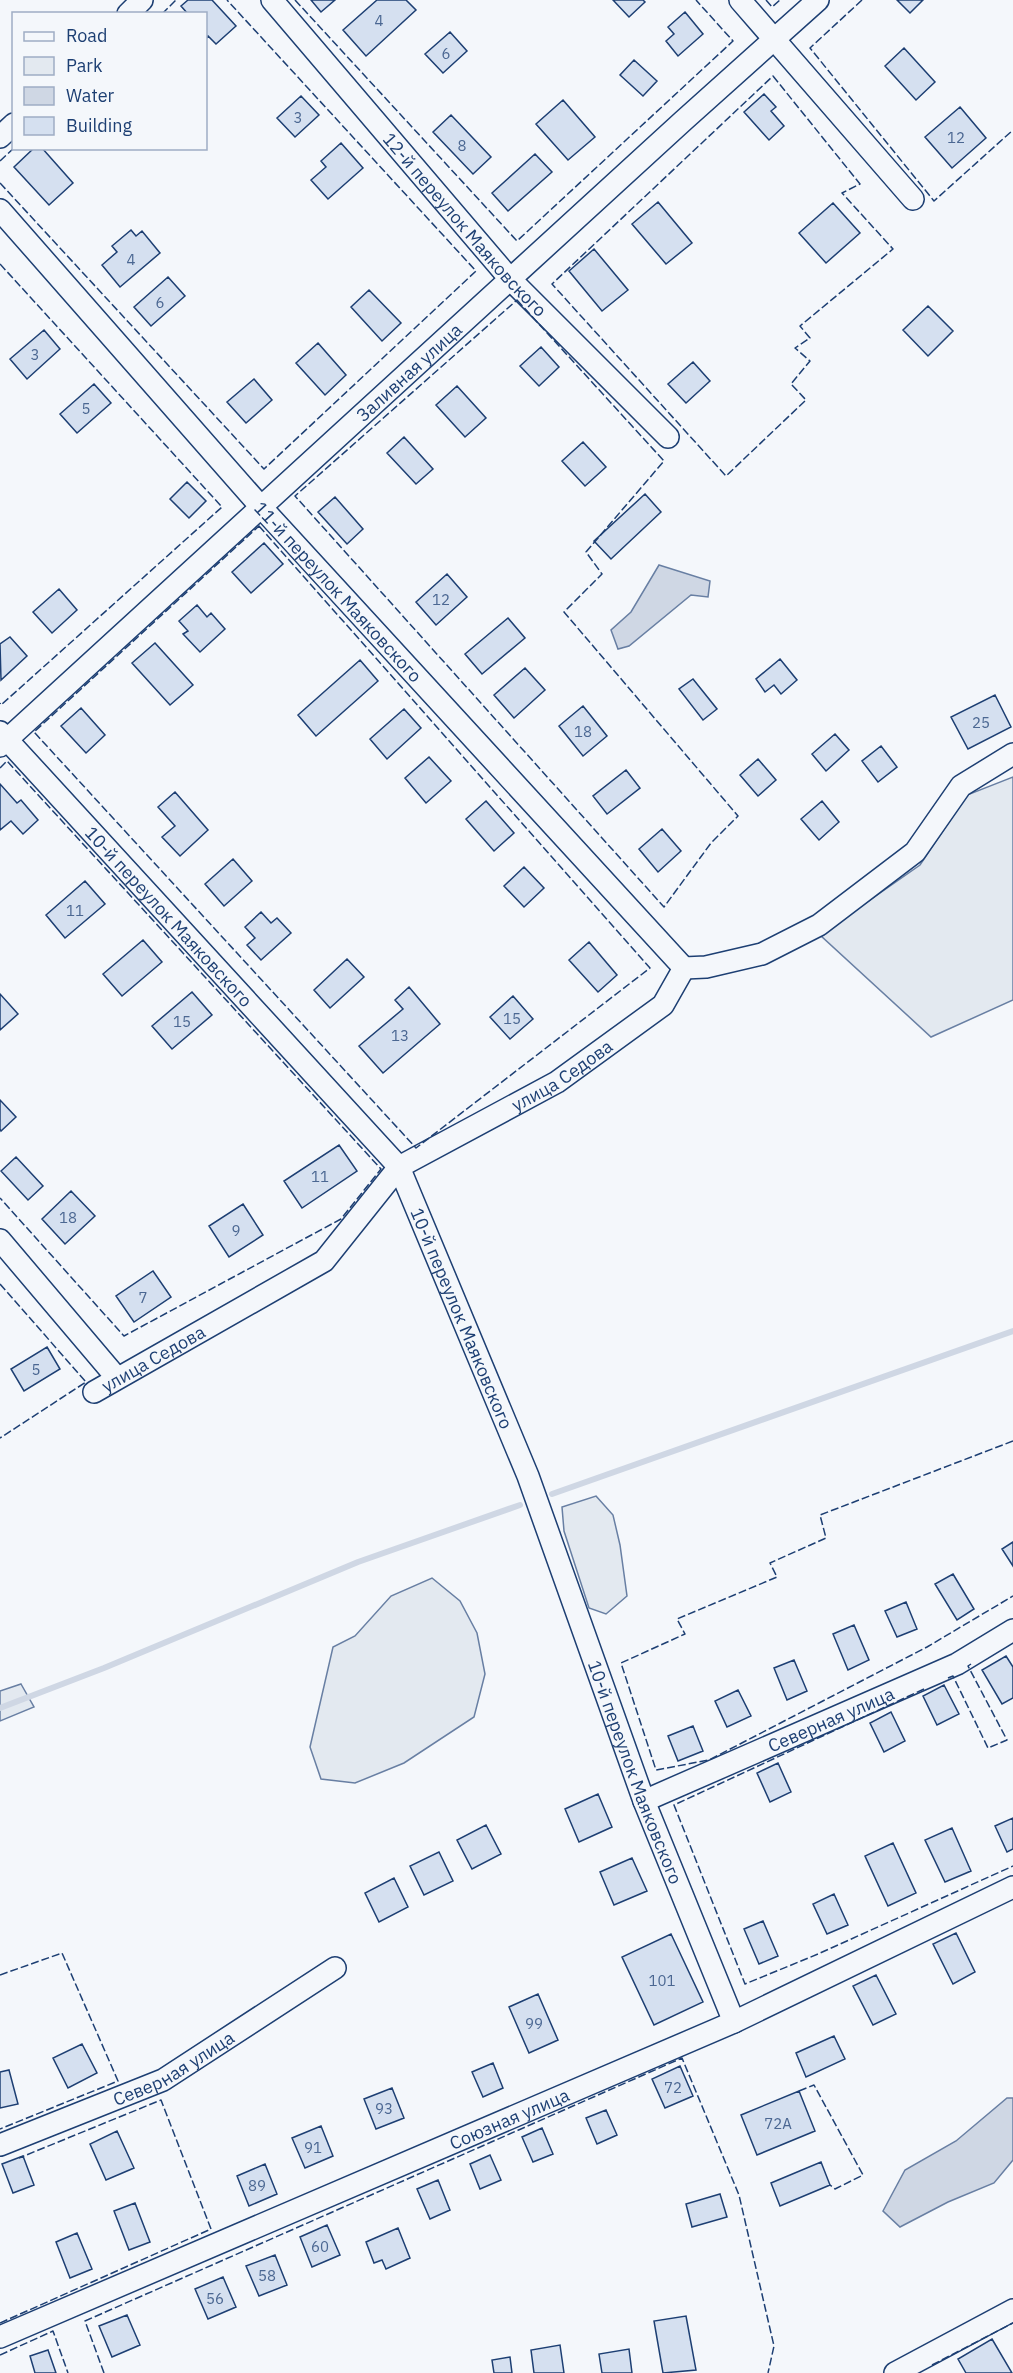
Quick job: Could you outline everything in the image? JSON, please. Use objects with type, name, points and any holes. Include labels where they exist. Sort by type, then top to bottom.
[{"type":"street","points":[[130,12],[142,0]]},
{"type":"street","name":"12-й переулок Маяковского","points":[[272,0],[510,279],[668,437]]},
{"type":"street","points":[[740,0],[913,200]]},
{"type":"street","name":"Заливная улица","points":[[2,739],[261,507],[818,0]]},
{"type":"street","points":[[0,137],[12,126]]},
{"type":"street","name":"11-й переулок Маяковского","points":[[0,210],[261,507],[684,968]]},
{"type":"street","name":"10-й переулок Маяковского","points":[[2,739],[399,1167],[528,1476],[644,1801],[734,2022]]},
{"type":"street","points":[[684,968],[706,967],[762,954],[819,925],[915,852],[962,786],[1013,754]]},
{"type":"street","name":"улица Седова","points":[[94,1392],[324,1261],[399,1167],[557,1082],[663,1005],[684,968]]},
{"type":"street","points":[[0,1240],[117,1377]]},
{"type":"street","name":"Северная улица","points":[[644,1801],[957,1664],[1013,1630]]},
{"type":"street","name":"Союзная улица","points":[[0,2337],[734,2022],[1013,1887]]},
{"type":"street","name":"Северная улица","points":[[0,2145],[163,2080],[335,1968]]},
{"type":"street","points":[[895,2373],[1013,2310]]},
{"type":"green space","points":[[1013,777],[1013,1000],[931,1037],[820,935],[920,865],[967,795]]},
{"type":"green space","points":[[596,1496],[613,1515],[627,1596],[606,1614],[589,1608],[564,1531],[562,1507]]},
{"type":"green space","points":[[432,1578],[460,1601],[477,1633],[485,1674],[474,1717],[404,1763],[355,1783],[321,1779],[310,1747],[333,1647],[355,1636],[391,1596]]},
{"type":"green space","points":[[21,1684],[34,1707],[0,1721],[0,1691]]},
{"type":"water","points":[[659,565],[710,581],[708,597],[691,595],[629,646],[618,649],[611,630],[631,612]]},
{"type":"water","points":[[1007,2098],[1013,2098],[1013,2160],[994,2183],[948,2202],[900,2227],[883,2211],[905,2170],[956,2141]]},
{"type":"building","points":[[188,0],[212,0],[236,26],[216,44],[208,36],[207,38],[207,12],[186,12],[181,6]]},
{"type":"building","points":[[311,0],[335,0],[321,12]]},
{"type":"building","points":[[377,0],[406,0],[416,10],[366,56],[343,30]]},
{"type":"building","points":[[613,0],[643,0],[645,2],[629,17]]},
{"type":"building","points":[[897,0],[923,0],[910,13]]},
{"type":"building","points":[[685,12],[703,34],[678,56],[666,41],[674,34],[668,27]]},
{"type":"building","points":[[450,32],[467,51],[443,73],[425,54]]},
{"type":"building","points":[[904,48],[935,82],[916,100],[885,66]]},
{"type":"building","points":[[634,60],[657,81],[643,96],[620,75]]},
{"type":"building","points":[[764,94],[776,107],[771,111],[784,126],[769,140],[744,112]]},
{"type":"building","points":[[301,96],[319,115],[295,137],[277,118]]},
{"type":"building","points":[[563,100],[595,137],[568,160],[536,124]]},
{"type":"building","points":[[960,107],[986,138],[952,168],[925,137]]},
{"type":"building","points":[[451,115],[491,157],[473,174],[433,132]]},
{"type":"building","points":[[341,143],[363,168],[328,199],[311,180],[326,167],[321,161]]},
{"type":"building","points":[[32,150],[44,150],[73,183],[49,205],[14,167]]},
{"type":"building","points":[[535,154],[552,172],[508,211],[492,193]]},
{"type":"building","points":[[658,202],[692,243],[666,264],[632,224]]},
{"type":"building","points":[[833,203],[860,233],[826,263],[799,233]]},
{"type":"building","points":[[131,230],[136,236],[142,231],[160,253],[120,287],[102,265],[117,252],[112,246]]},
{"type":"building","points":[[594,249],[628,290],[602,311],[569,271]]},
{"type":"building","points":[[168,277],[185,296],[151,326],[134,307]]},
{"type":"building","points":[[369,290],[401,323],[382,341],[351,307]]},
{"type":"building","points":[[928,306],[953,331],[928,356],[903,330]]},
{"type":"building","points":[[44,330],[60,349],[27,379],[10,359]]},
{"type":"building","points":[[318,343],[346,375],[325,395],[296,363]]},
{"type":"building","points":[[541,347],[559,367],[539,386],[520,366]]},
{"type":"building","points":[[693,362],[710,381],[686,403],[668,384]]},
{"type":"building","points":[[254,379],[272,400],[246,423],[227,402]]},
{"type":"building","points":[[94,384],[111,403],[77,433],[60,414]]},
{"type":"building","points":[[457,386],[486,418],[465,437],[436,405]]},
{"type":"building","points":[[404,437],[433,469],[416,484],[387,453]]},
{"type":"building","points":[[583,442],[606,467],[585,486],[562,461]]},
{"type":"building","points":[[187,482],[206,501],[189,518],[170,499]]},
{"type":"building","points":[[645,494],[661,512],[611,559],[594,541]]},
{"type":"building","points":[[335,497],[363,529],[347,544],[318,512]]},
{"type":"building","points":[[264,543],[283,564],[251,593],[232,572]]},
{"type":"building","points":[[447,574],[467,597],[436,625],[416,602]]},
{"type":"building","points":[[59,589],[77,610],[52,633],[33,612]]},
{"type":"building","points":[[197,605],[207,617],[211,613],[225,629],[200,652],[183,634],[188,631],[179,621]]},
{"type":"building","points":[[508,618],[525,638],[482,674],[465,654]]},
{"type":"building","points":[[10,637],[27,656],[1,680],[0,644]]},
{"type":"building","points":[[155,643],[193,685],[170,705],[132,663]]},
{"type":"building","points":[[780,659],[797,680],[781,694],[774,685],[765,692],[756,679]]},
{"type":"building","points":[[360,660],[378,681],[316,736],[298,715]]},
{"type":"building","points":[[525,668],[545,690],[514,718],[494,695]]},
{"type":"building","points":[[693,679],[717,709],[703,720],[679,689]]},
{"type":"building","points":[[995,695],[1011,727],[968,749],[951,717]]},
{"type":"building","points":[[583,706],[607,736],[583,756],[559,726]]},
{"type":"building","points":[[81,708],[105,735],[86,753],[61,726]]},
{"type":"building","points":[[404,709],[421,728],[387,759],[370,739]]},
{"type":"building","points":[[835,734],[849,750],[826,771],[812,754]]},
{"type":"building","points":[[881,746],[897,767],[878,782],[862,761]]},
{"type":"building","points":[[429,757],[451,781],[426,803],[405,778]]},
{"type":"building","points":[[758,759],[776,780],[758,796],[740,775]]},
{"type":"building","points":[[626,770],[640,788],[607,814],[593,796]]},
{"type":"building","points":[[0,784],[17,803],[21,800],[38,820],[23,834],[11,821],[0,830]]},
{"type":"building","points":[[175,792],[208,830],[180,856],[162,837],[175,826],[158,807]]},
{"type":"building","points":[[486,801],[514,833],[494,851],[466,819]]},
{"type":"building","points":[[822,801],[839,822],[819,840],[801,819]]},
{"type":"building","points":[[662,829],[681,851],[658,872],[639,849]]},
{"type":"building","points":[[233,859],[252,881],[224,906],[205,884]]},
{"type":"building","points":[[524,867],[544,888],[524,907],[504,886]]},
{"type":"building","points":[[85,881],[105,904],[65,938],[46,915]]},
{"type":"building","points":[[261,912],[271,923],[277,918],[291,933],[261,960],[247,945],[255,938],[245,927]]},
{"type":"building","points":[[143,940],[162,962],[122,996],[103,974]]},
{"type":"building","points":[[589,942],[617,975],[598,992],[569,960]]},
{"type":"building","points":[[347,959],[364,977],[330,1008],[314,990]]},
{"type":"building","points":[[409,987],[440,1024],[383,1073],[359,1046],[403,1009],[395,1000]]},
{"type":"building","points":[[192,992],[212,1015],[172,1049],[152,1026]]},
{"type":"building","points":[[0,994],[18,1014],[0,1030]]},
{"type":"building","points":[[513,996],[533,1019],[510,1039],[490,1017]]},
{"type":"building","points":[[0,1100],[16,1117],[1,1131],[0,1129]]},
{"type":"building","points":[[339,1145],[357,1171],[302,1208],[284,1181]]},
{"type":"building","points":[[16,1157],[43,1186],[28,1200],[1,1171]]},
{"type":"building","points":[[71,1191],[95,1216],[65,1244],[42,1219]]},
{"type":"building","points":[[243,1204],[263,1235],[229,1257],[209,1226]]},
{"type":"building","points":[[153,1271],[171,1297],[134,1322],[116,1296]]},
{"type":"building","points":[[47,1347],[60,1369],[24,1391],[11,1369]]},
{"type":"building","points":[[1013,1542],[1013,1566],[1002,1549]]},
{"type":"building","points":[[953,1574],[974,1609],[957,1620],[935,1584]]},
{"type":"building","points":[[906,1602],[917,1629],[897,1637],[885,1611]]},
{"type":"building","points":[[854,1625],[869,1660],[848,1670],[833,1634]]},
{"type":"building","points":[[1006,1656],[1013,1667],[1013,1698],[1002,1704],[982,1670]]},
{"type":"building","points":[[794,1660],[807,1691],[787,1700],[774,1668]]},
{"type":"building","points":[[944,1685],[959,1714],[937,1725],[923,1696]]},
{"type":"building","points":[[738,1690],[751,1716],[727,1727],[715,1701]]},
{"type":"building","points":[[891,1712],[905,1741],[884,1752],[870,1723]]},
{"type":"building","points":[[693,1726],[703,1751],[678,1761],[668,1736]]},
{"type":"building","points":[[778,1763],[791,1792],[770,1802],[757,1773]]},
{"type":"building","points":[[598,1794],[612,1827],[579,1842],[565,1809]]},
{"type":"building","points":[[1013,1818],[1013,1849],[1007,1852],[995,1826]]},
{"type":"building","points":[[486,1825],[501,1854],[472,1869],[457,1840]]},
{"type":"building","points":[[952,1828],[971,1871],[945,1882],[925,1840]]},
{"type":"building","points":[[893,1843],[916,1893],[888,1906],[865,1856]]},
{"type":"building","points":[[439,1852],[453,1881],[424,1895],[410,1866]]},
{"type":"building","points":[[632,1858],[647,1891],[614,1905],[600,1872]]},
{"type":"building","points":[[394,1878],[408,1907],[379,1922],[365,1893]]},
{"type":"building","points":[[834,1894],[848,1925],[827,1934],[813,1904]]},
{"type":"building","points":[[763,1921],[778,1956],[759,1964],[744,1929]]},
{"type":"building","points":[[956,1933],[975,1972],[953,1984],[933,1944]]},
{"type":"building","points":[[671,1934],[703,2002],[654,2025],[622,1957]]},
{"type":"building","points":[[876,1975],[896,2014],[873,2025],[853,1986]]},
{"type":"building","points":[[538,1994],[558,2040],[529,2053],[509,2007]]},
{"type":"building","points":[[834,2036],[845,2059],[806,2077],[796,2053]]},
{"type":"building","points":[[82,2044],[97,2073],[68,2088],[53,2058]]},
{"type":"building","points":[[493,2063],[503,2088],[483,2097],[472,2072]]},
{"type":"building","points":[[680,2066],[693,2096],[665,2108],[652,2079]]},
{"type":"building","points":[[9,2070],[18,2104],[0,2108],[0,2072]]},
{"type":"building","points":[[392,2088],[404,2118],[376,2129],[364,2099]]},
{"type":"building","points":[[799,2091],[815,2131],[757,2155],[741,2115]]},
{"type":"building","points":[[606,2110],[617,2135],[597,2144],[586,2118]]},
{"type":"building","points":[[321,2126],[333,2156],[305,2168],[292,2138]]},
{"type":"building","points":[[542,2128],[553,2154],[533,2162],[522,2137]]},
{"type":"building","points":[[117,2131],[134,2168],[106,2180],[90,2144]]},
{"type":"building","points":[[490,2155],[501,2180],[480,2189],[470,2164]]},
{"type":"building","points":[[23,2156],[34,2185],[13,2193],[2,2164]]},
{"type":"building","points":[[821,2162],[830,2185],[780,2206],[771,2183]]},
{"type":"building","points":[[265,2164],[277,2194],[249,2206],[237,2176]]},
{"type":"building","points":[[438,2180],[450,2210],[430,2219],[417,2189]]},
{"type":"building","points":[[720,2194],[727,2217],[692,2227],[686,2204]]},
{"type":"building","points":[[135,2203],[150,2242],[129,2250],[114,2211]]},
{"type":"building","points":[[327,2225],[340,2255],[312,2267],[300,2237]]},
{"type":"building","points":[[398,2228],[410,2258],[386,2269],[382,2260],[374,2263],[366,2242]]},
{"type":"building","points":[[77,2233],[92,2269],[70,2278],[56,2242]]},
{"type":"building","points":[[275,2255],[287,2285],[259,2296],[246,2266]]},
{"type":"building","points":[[223,2277],[236,2307],[208,2319],[195,2289]]},
{"type":"building","points":[[127,2315],[140,2345],[112,2357],[99,2326]]},
{"type":"building","points":[[686,2316],[696,2370],[663,2373],[654,2321]]},
{"type":"building","points":[[992,2339],[1012,2373],[966,2373],[958,2359]]},
{"type":"building","points":[[560,2345],[564,2373],[534,2373],[531,2350]]},
{"type":"building","points":[[629,2349],[632,2373],[602,2373],[599,2354]]},
{"type":"building","points":[[48,2350],[56,2373],[35,2373],[30,2356]]},
{"type":"building","points":[[510,2357],[512,2373],[494,2373],[492,2360]]},
{"type":"waterway","points":[[552,1494],[1013,1331]]},
{"type":"waterway","points":[[0,1708],[104,1668],[358,1562],[520,1505]]},
{"type":"fence","points":[[164,12],[176,0]]},
{"type":"fence","points":[[0,183],[264,469],[476,271],[227,0]]},
{"type":"fence","points":[[295,0],[517,241],[733,41],[696,0]]},
{"type":"fence","points":[[766,0],[772,7],[780,0]]},
{"type":"fence","points":[[862,0],[810,48],[934,201],[1013,130]]},
{"type":"fence","points":[[773,76],[860,184],[842,193],[893,249],[800,326],[810,338],[795,348],[810,361],[791,384],[806,400],[726,476],[552,284],[773,76]]},
{"type":"fence","points":[[0,161],[12,150]]},
{"type":"fence","points":[[0,264],[222,507],[1,705],[0,703]]},
{"type":"fence","points":[[517,300],[664,461],[586,552],[602,574],[564,612],[738,816],[711,843],[664,907],[295,496],[517,300]]},
{"type":"fence","points":[[259,526],[650,968],[416,1148],[34,732],[259,526]]},
{"type":"fence","points":[[0,768],[7,761],[381,1169],[341,1219],[124,1336],[0,1198]]},
{"type":"fence","points":[[0,1284],[86,1382],[0,1438]]},
{"type":"fence","points":[[1013,1441],[820,1515],[826,1538],[770,1563],[777,1577],[677,1619],[685,1634],[621,1663],[656,1770],[709,1760],[927,1647],[1013,1596]]},
{"type":"fence","points":[[948,1678],[953,1676],[988,1748],[1007,1740],[968,1666],[971,1664]]},
{"type":"fence","points":[[924,1689],[674,1805],[745,1984],[818,1954],[1013,1866]]},
{"type":"fence","points":[[0,1975],[62,1953],[118,2081],[0,2129]]},
{"type":"fence","points":[[104,2373],[85,2321],[682,2058],[739,2195],[774,2346],[768,2373]]},
{"type":"fence","points":[[799,2091],[814,2085],[863,2175],[835,2189],[830,2185]]},
{"type":"fence","points":[[0,2323],[211,2229],[161,2100],[19,2158]]},
{"type":"fence","points":[[932,2365],[1013,2323]]},
{"type":"fence","points":[[0,2355],[53,2331],[68,2373]]}]
